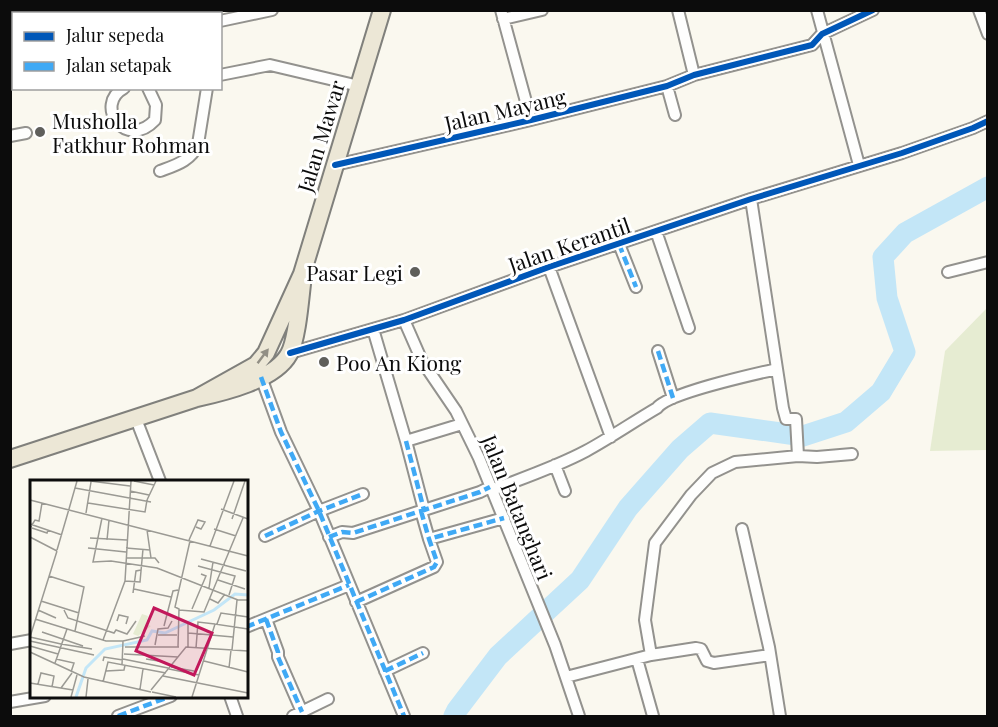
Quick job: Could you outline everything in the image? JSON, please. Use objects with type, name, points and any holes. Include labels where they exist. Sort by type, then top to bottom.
[{"type":"main road","name":"Jalan Mawar","points":[[197,398],[256,365],[266,353],[302,274],[382,10]]},
{"type":"main road","name":"Jalan Mawar","points":[[10,459],[197,398],[223,392],[261,377],[280,364],[290,353],[300,300],[302,274]]},
{"type":"street","points":[[222,21],[272,10]]},
{"type":"street","points":[[531,120],[502,15],[542,10]]},
{"type":"street","points":[[678,10],[694,75]]},
{"type":"street","points":[[817,10],[859,165]]},
{"type":"street","name":"Jalan Mayang","points":[[335,165],[668,86],[694,75],[812,45],[822,34],[873,10]]},
{"type":"street","points":[[979,10],[987,34]]},
{"type":"street","points":[[222,75],[270,65],[358,86]]},
{"type":"street","points":[[668,86],[675,115]]},
{"type":"street","points":[[121,90],[115,95],[112,102],[112,113],[118,125],[126,130],[134,130],[146,127],[155,120],[156,105],[149,90]]},
{"type":"street","points":[[160,171],[181,163],[194,153],[198,144],[207,90]]},
{"type":"street","name":"Jalan Kerantil","points":[[290,353],[404,320],[549,267],[751,199],[922,146],[987,121]]},
{"type":"street","points":[[10,136],[26,133]]},
{"type":"street","points":[[751,199],[785,418],[796,419],[798,453]]},
{"type":"street","points":[[656,231],[689,328]]},
{"type":"street","points":[[619,244],[636,287]]},
{"type":"street","points":[[948,272],[987,262]]},
{"type":"street","points":[[549,267],[611,437]]},
{"type":"street","name":"Jalan Batanghari","points":[[404,320],[422,361],[456,411],[479,458],[555,645],[579,717]]},
{"type":"street","points":[[356,602],[434,567],[437,562],[374,329]]},
{"type":"street","points":[[658,351],[673,398]]},
{"type":"street","points":[[329,537],[342,532],[353,533],[473,495],[555,465],[611,437],[657,408],[659,404],[713,385],[777,369]]},
{"type":"street","points":[[261,377],[281,432],[319,511],[404,717]]},
{"type":"street","points":[[136,419],[160,480]]},
{"type":"street","points":[[406,441],[462,424]]},
{"type":"street","points":[[651,655],[645,620],[655,543],[712,473],[742,461],[798,453],[817,458],[852,454]]},
{"type":"street","points":[[555,465],[565,491]]},
{"type":"street","points":[[265,536],[363,494]]},
{"type":"street","points":[[429,539],[504,518]]},
{"type":"street","points":[[742,529],[770,655],[780,717]]},
{"type":"street","points":[[248,626],[349,585]]},
{"type":"street","points":[[266,619],[297,714],[328,699]]},
{"type":"street","points":[[10,644],[30,640]]},
{"type":"street","points":[[566,677],[651,655],[696,648],[700,649],[707,661],[714,663],[770,655]]},
{"type":"street","points":[[385,671],[423,653]]},
{"type":"street","points":[[637,659],[653,717]]},
{"type":"street","points":[[10,702],[39,697]]},
{"type":"street","points":[[122,716],[142,701],[165,697]]},
{"type":"street","points":[[230,697],[237,717]]},
{"type":"green space","points":[[987,308],[987,450],[930,451],[945,351]]},
{"type":"waterway","points":[[454,716],[498,656],[580,580],[628,508],[680,449],[710,423],[803,436],[846,422],[881,392],[905,352],[887,298],[883,257],[905,233],[988,187]]},
{"type":"railway","points":[[165,12],[172,10]]},
{"type":"marked path","points":[[619,244],[636,287]]},
{"type":"marked path","points":[[658,351],[673,398]]},
{"type":"marked path","points":[[261,377],[281,432],[319,511],[404,716]]},
{"type":"marked path","points":[[406,441],[424,510],[490,487]]},
{"type":"marked path","points":[[265,536],[363,494]]},
{"type":"marked path","points":[[329,537],[342,532],[353,533],[424,510]]},
{"type":"marked path","points":[[421,511],[429,539]]},
{"type":"marked path","points":[[356,602],[434,567],[437,562],[429,539],[504,518]]},
{"type":"marked path","points":[[248,626],[349,585]]},
{"type":"marked path","points":[[266,619],[278,657],[302,712]]},
{"type":"marked path","points":[[385,671],[423,653]]},
{"type":"marked path","points":[[118,716],[168,697]]},
{"type":"cycle path","points":[[335,165],[667,86],[694,75],[812,45],[822,34],[873,10]]},
{"type":"cycle path","points":[[290,353],[404,320],[549,267],[751,199],[902,153],[988,121]]},
{"type":"place","name":"Musholla Fatkhur Rohman","points":[[40,132]]},
{"type":"place","name":"Pasar Legi","points":[[415,272]]},
{"type":"place","name":"Poo An Kiong","points":[[324,362]]}]
